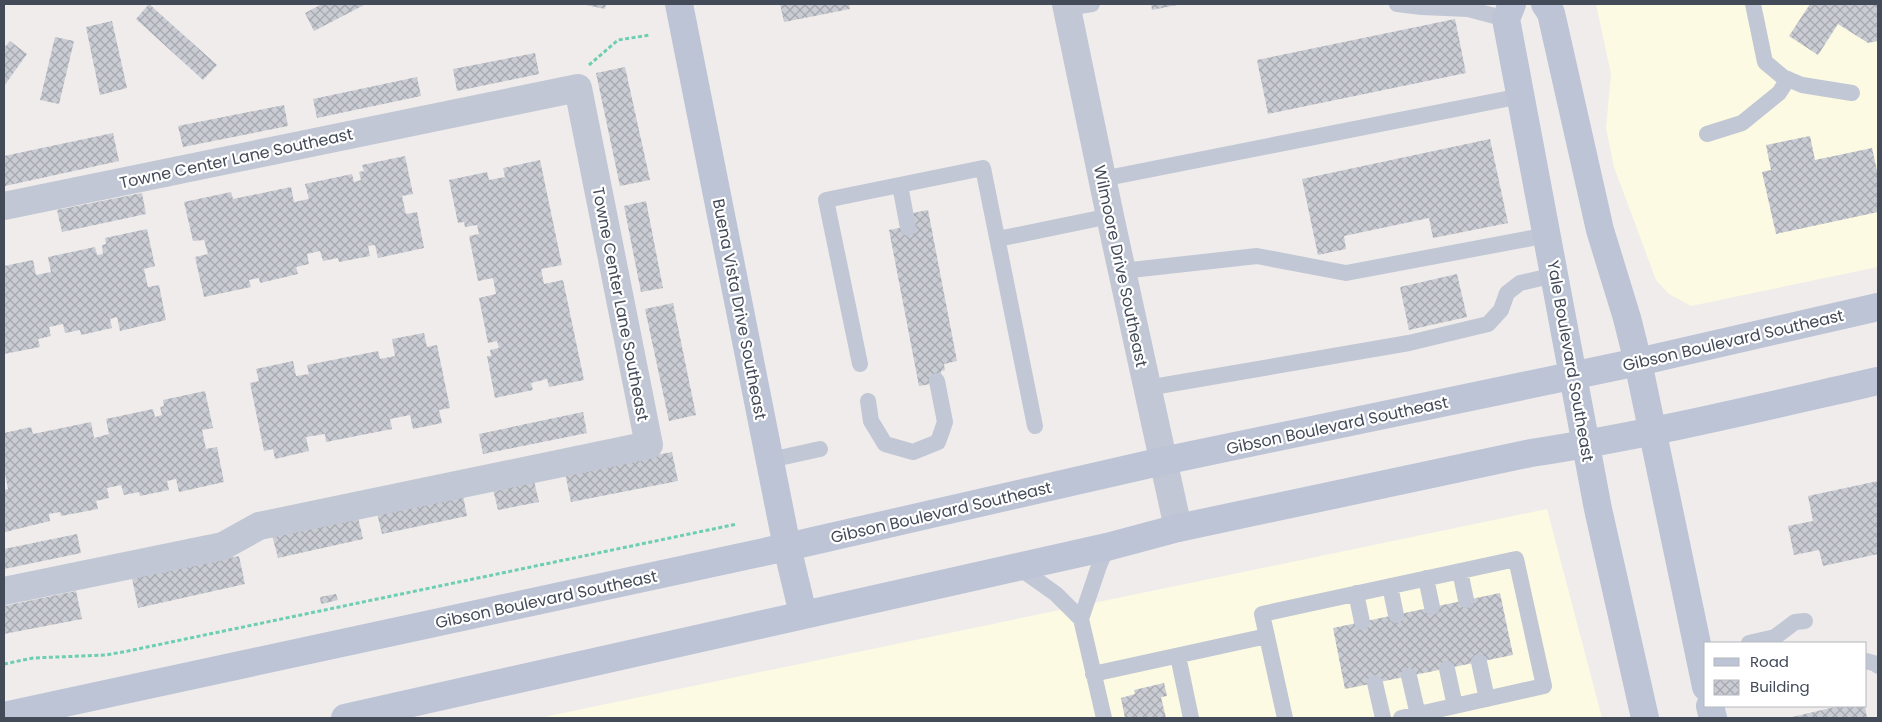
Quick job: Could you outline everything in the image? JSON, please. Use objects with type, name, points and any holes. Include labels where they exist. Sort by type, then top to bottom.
[{"type":"main road","name":"Buena Vista Drive Southeast","points":[[679,4],[787,547],[803,614]]},
{"type":"main road","points":[[1546,4],[1551,13],[1600,230],[1627,318],[1638,362],[1704,670]]},
{"type":"main road","name":"Yale Boulevard Southeast","points":[[1509,12],[1521,96],[1586,445],[1645,718]]},
{"type":"main road","name":"Gibson Boulevard Southeast","points":[[4,716],[787,547],[1163,461],[1638,362],[1878,307]]},
{"type":"main road","points":[[345,718],[1107,547],[1178,528],[1531,453],[1586,445],[1704,421],[1878,381]]},
{"type":"main road","points":[[80,718],[101,695]]},
{"type":"street","name":"Wilmoore Drive Southeast","points":[[1075,5],[1102,179],[1178,528]]},
{"type":"street","name":"Towne Center Lane Southeast","points":[[4,206],[578,88],[648,446],[258,526],[223,546],[4,591]]},
{"type":"lane","points":[[1397,4],[1509,12]]},
{"type":"lane","points":[[1752,4],[1765,62],[1782,77],[1802,85],[1852,93]]},
{"type":"lane","points":[[1707,134],[1742,124],[1779,93],[1788,79]]},
{"type":"lane","points":[[1102,179],[1521,96]]},
{"type":"lane","points":[[860,364],[826,200],[983,168],[1035,426]]},
{"type":"lane","points":[[900,185],[908,228]]},
{"type":"lane","points":[[998,239],[1110,216]]},
{"type":"lane","points":[[1122,271],[1257,256],[1346,273],[1548,235]]},
{"type":"lane","points":[[1147,388],[1409,342],[1488,324],[1502,310],[1507,293],[1520,283],[1554,275]]},
{"type":"lane","points":[[868,401],[871,421],[885,444],[913,452],[938,442],[945,422],[937,381]]},
{"type":"lane","points":[[770,460],[820,449]]},
{"type":"lane","points":[[1104,718],[1081,619],[1107,547]]},
{"type":"lane","points":[[1285,718],[1262,614],[1516,559],[1544,686],[1401,718]]},
{"type":"lane","points":[[1018,567],[1056,594],[1081,619]]},
{"type":"lane","points":[[1460,570],[1466,600]]},
{"type":"lane","points":[[1426,578],[1432,607]]},
{"type":"lane","points":[[1390,586],[1396,614]]},
{"type":"lane","points":[[1356,594],[1362,622]]},
{"type":"lane","points":[[1758,642],[1777,640],[1795,622],[1805,621]]},
{"type":"lane","points":[[1093,674],[1267,636]]},
{"type":"lane","points":[[1178,656],[1191,718]]},
{"type":"lane","points":[[1867,661],[1878,666]]},
{"type":"lane","points":[[1479,662],[1487,699]]},
{"type":"lane","points":[[1447,668],[1455,706]]},
{"type":"lane","points":[[1410,676],[1418,715]]},
{"type":"lane","points":[[1376,683],[1383,718]]},
{"type":"path","points":[[578,88],[589,64],[618,40],[650,35]]},
{"type":"path","points":[[4,664],[33,658],[106,655],[128,651],[737,524]]},
{"type":"shaded area","points":[[1596,4],[1878,4],[1878,267],[1691,306],[1669,294],[1656,280],[1614,167],[1606,128],[1611,74]]},
{"type":"shaded area","points":[[1547,509],[1602,718],[539,718]]},
{"type":"building","points":[[149,4],[217,65],[203,80],[136,19]]},
{"type":"building","points":[[322,4],[366,4],[314,31],[305,13]]},
{"type":"building","points":[[581,4],[606,4],[605,9]]},
{"type":"building","points":[[780,4],[849,4],[850,9],[784,22]]},
{"type":"building","points":[[1151,4],[1177,4],[1177,5],[1152,10]]},
{"type":"building","points":[[1810,4],[1878,4],[1878,41],[1868,43],[1838,24],[1818,55],[1789,36]]},
{"type":"building","points":[[1455,19],[1466,73],[1268,114],[1257,60]]},
{"type":"building","points":[[112,21],[127,88],[100,95],[86,27]]},
{"type":"building","points":[[55,37],[74,41],[59,104],[40,100]]},
{"type":"building","points":[[10,41],[27,54],[4,86],[4,48]]},
{"type":"building","points":[[535,53],[539,74],[457,91],[453,69]]},
{"type":"building","points":[[625,67],[650,180],[620,186],[596,73]]},
{"type":"building","points":[[417,77],[421,96],[317,118],[313,99]]},
{"type":"building","points":[[284,105],[288,126],[183,147],[178,126]]},
{"type":"building","points":[[113,133],[119,161],[5,186],[4,156]]},
{"type":"building","points":[[1810,136],[1815,160],[1872,148],[1878,175],[1878,212],[1776,234],[1762,172],[1771,170],[1766,145]]},
{"type":"building","points":[[1490,139],[1508,223],[1433,238],[1429,218],[1344,236],[1346,249],[1318,255],[1302,179]]},
{"type":"building","points":[[405,156],[413,194],[402,196],[406,214],[417,212],[424,248],[378,258],[375,245],[368,246],[370,256],[339,262],[338,258],[323,261],[320,251],[307,254],[309,264],[296,267],[298,274],[260,283],[259,278],[249,280],[251,287],[204,297],[195,257],[208,254],[204,240],[193,241],[184,202],[231,192],[233,199],[291,187],[294,202],[309,199],[305,184],[352,174],[354,182],[361,180],[359,172],[364,171],[362,165]]},
{"type":"building","points":[[540,160],[562,265],[541,269],[544,284],[563,280],[584,380],[549,387],[547,379],[531,383],[533,390],[495,398],[487,356],[491,356],[490,350],[499,348],[497,341],[488,343],[479,298],[496,294],[493,278],[478,281],[469,236],[479,234],[477,225],[465,227],[464,222],[458,223],[449,180],[487,172],[489,180],[505,177],[503,168]]},
{"type":"building","points":[[142,193],[146,214],[62,232],[57,210]]},
{"type":"building","points":[[646,201],[663,288],[641,292],[624,206]]},
{"type":"building","points":[[928,210],[957,361],[944,364],[945,370],[941,371],[942,382],[919,386],[889,230],[915,225],[913,213]]},
{"type":"building","points":[[147,229],[155,266],[144,269],[148,287],[159,285],[166,320],[120,331],[117,317],[110,319],[112,328],[81,335],[80,330],[65,333],[63,324],[49,327],[51,336],[38,339],[40,347],[4,354],[4,266],[33,260],[36,275],[51,272],[48,257],[95,247],[97,255],[103,254],[102,245],[106,244],[105,238]]},
{"type":"building","points":[[1457,274],[1467,317],[1409,330],[1400,287]]},
{"type":"building","points":[[673,303],[696,415],[669,421],[645,309]]},
{"type":"building","points":[[424,333],[427,347],[437,345],[450,408],[439,410],[442,423],[413,429],[410,415],[390,419],[392,429],[326,442],[325,434],[306,437],[309,451],[275,459],[273,449],[264,451],[250,383],[259,381],[256,369],[293,361],[296,376],[309,374],[307,365],[378,351],[380,359],[395,356],[392,339]]},
{"type":"building","points":[[205,391],[213,428],[202,430],[206,449],[217,447],[224,482],[179,492],[176,479],[167,481],[169,490],[140,496],[139,492],[124,495],[121,485],[107,488],[109,498],[96,501],[98,509],[61,516],[60,512],[49,514],[50,521],[5,532],[4,490],[8,489],[4,474],[4,433],[31,427],[33,434],[91,422],[94,438],[109,434],[106,419],[153,409],[155,417],[162,415],[160,407],[164,406],[163,400]]},
{"type":"building","points":[[583,412],[587,433],[483,454],[479,434]]},
{"type":"building","points":[[672,452],[678,481],[571,502],[565,473]]},
{"type":"building","points":[[534,481],[539,502],[498,510],[493,489]]},
{"type":"building","points":[[1878,481],[1878,554],[1823,566],[1819,550],[1794,555],[1788,526],[1813,521],[1808,496]]},
{"type":"building","points":[[463,495],[467,516],[382,534],[377,513]]},
{"type":"building","points":[[358,517],[363,539],[278,558],[272,535]]},
{"type":"building","points":[[77,534],[81,553],[4,569],[4,549]]},
{"type":"building","points":[[239,556],[245,584],[138,608],[132,578]]},
{"type":"building","points":[[76,591],[82,619],[4,634],[4,606]]},
{"type":"building","points":[[1500,593],[1513,655],[1345,689],[1333,628]]},
{"type":"building","points":[[336,594],[338,600],[321,604],[320,597]]},
{"type":"building","points":[[1164,683],[1167,696],[1161,697],[1166,718],[1125,718],[1121,698],[1135,694],[1134,690]]},
{"type":"building","points":[[1835,707],[1865,707],[1867,718],[1788,718]]}]
